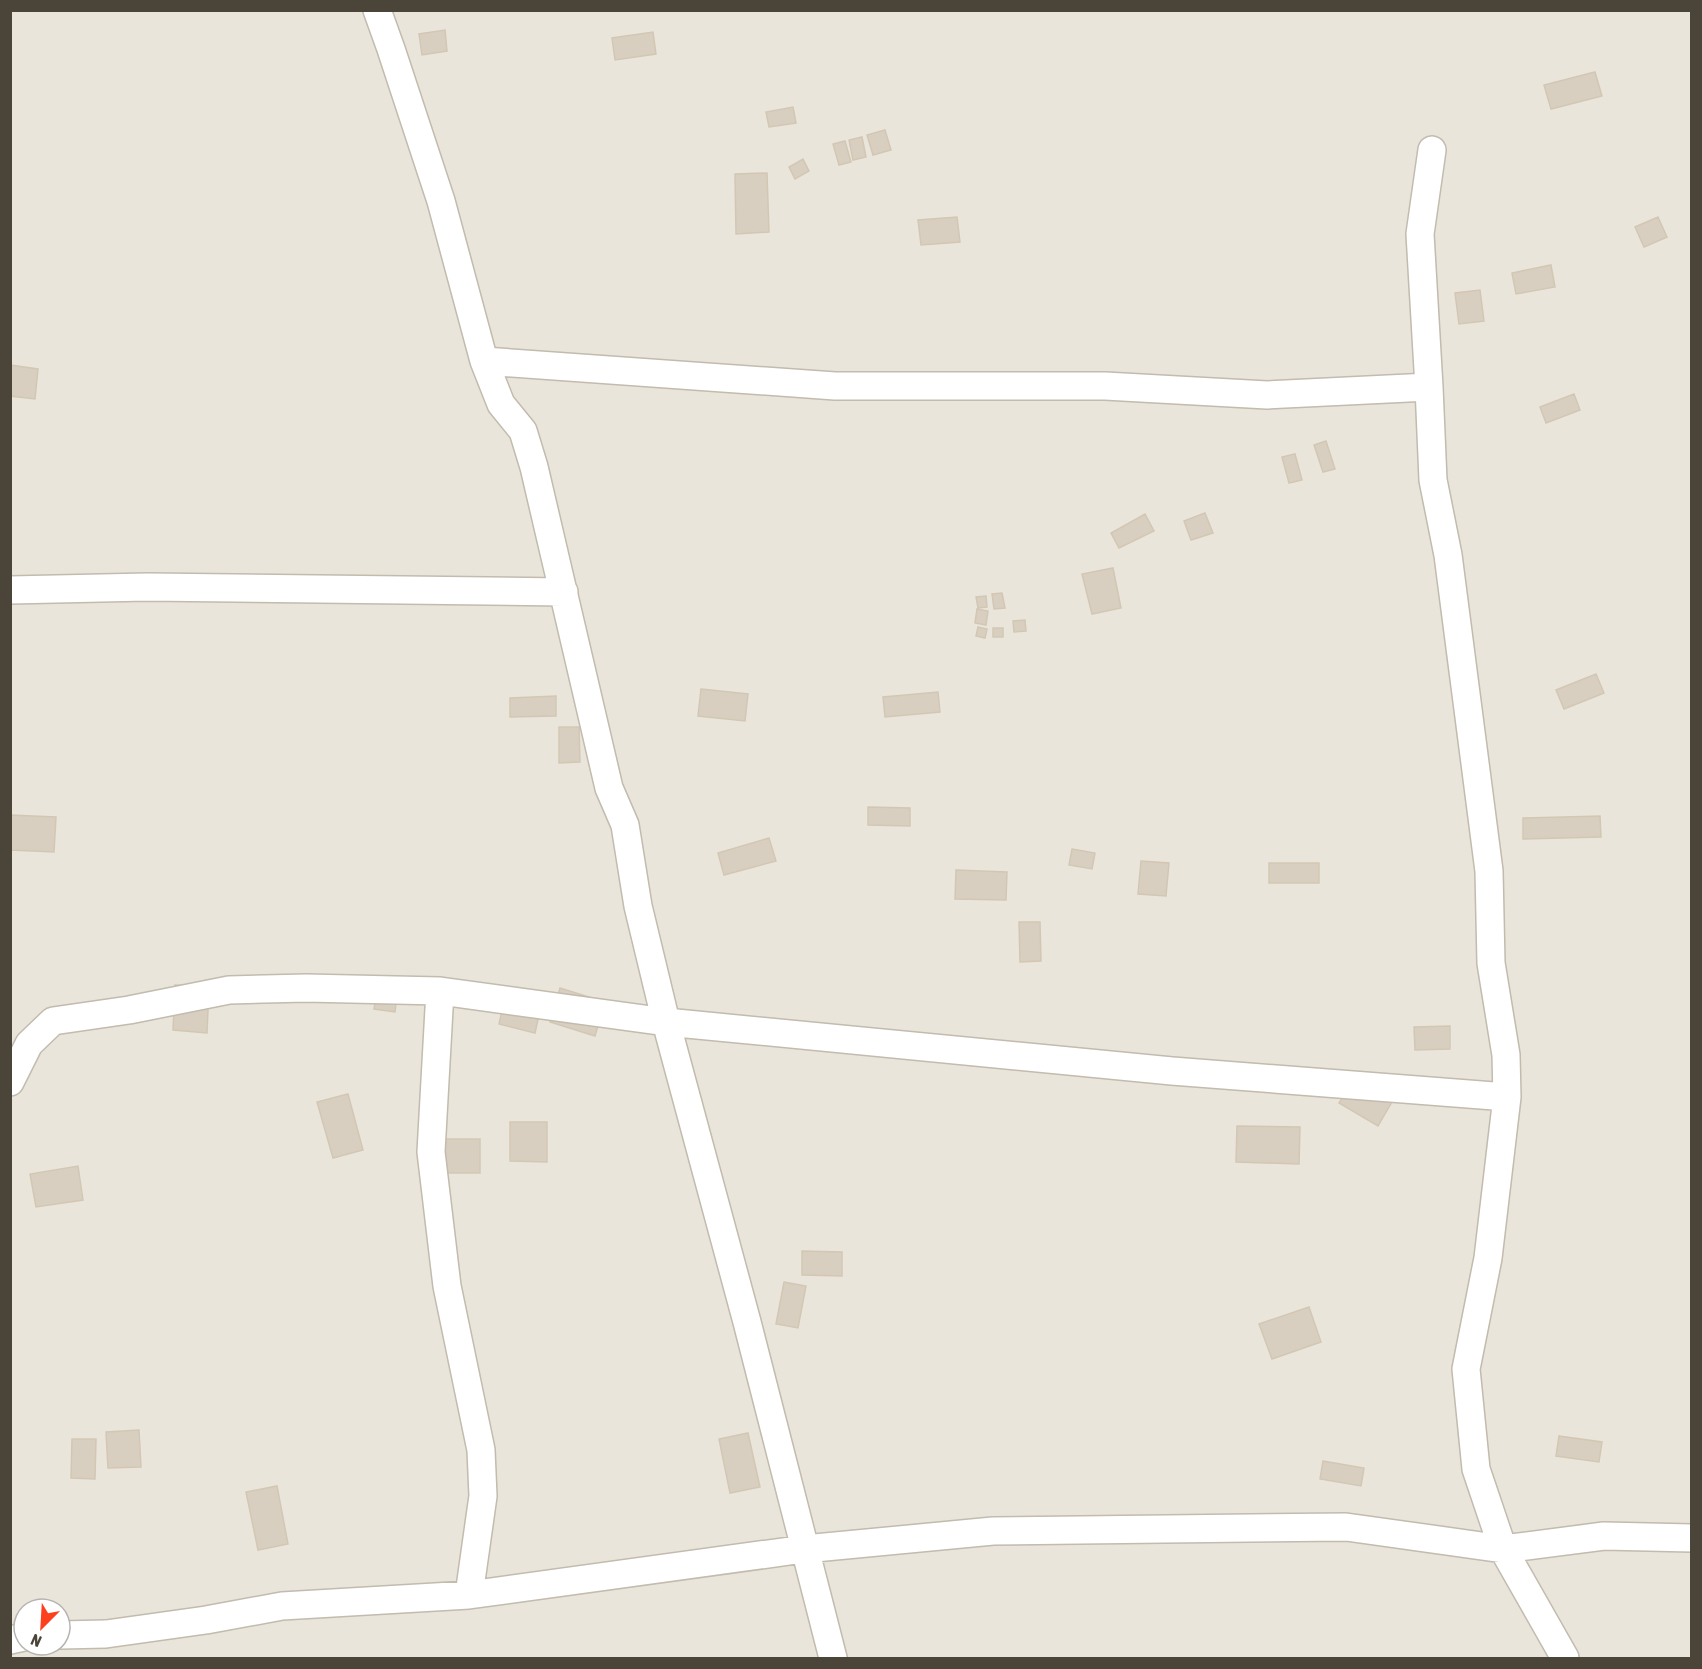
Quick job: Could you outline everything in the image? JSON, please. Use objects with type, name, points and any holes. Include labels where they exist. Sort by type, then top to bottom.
[{"type":"street","points":[[377,10],[441,201],[484,361],[501,404],[523,431],[534,467],[609,788],[625,825],[638,906],[666,1022],[747,1322],[833,1659]]},
{"type":"street","points":[[1432,150],[1420,234],[1433,480],[1448,555],[1489,871],[1491,963],[1506,1055],[1508,1097],[1488,1258],[1466,1369],[1476,1469],[1503,1549],[1565,1659]]},
{"type":"street","points":[[484,361],[835,386],[1105,386],[1267,394],[1429,387]]},
{"type":"street","points":[[10,590],[147,587],[564,592]]},
{"type":"street","points":[[10,1082],[20,1040],[53,1021],[129,1010],[229,990],[306,988],[440,990],[666,1022],[1172,1071],[1508,1097]]},
{"type":"street","points":[[440,990],[431,1152],[447,1286],[481,1450],[483,1496],[469,1595]]},
{"type":"street","points":[[72,1635],[106,1634],[206,1620],[282,1606],[469,1595],[804,1549],[993,1531],[1346,1527],[1503,1549],[1604,1536],[1692,1538]]},
{"type":"shaded area","points":[[11,11],[1691,11],[1691,1658],[11,1658]]},
{"type":"building","points":[[445,30],[447,51],[422,55],[419,34]]},
{"type":"building","points":[[653,32],[656,54],[615,60],[612,38]]},
{"type":"building","points":[[1595,72],[1602,96],[1551,109],[1544,85]]},
{"type":"building","points":[[793,107],[796,123],[769,127],[766,112]]},
{"type":"building","points":[[885,130],[891,150],[873,155],[867,135]]},
{"type":"building","points":[[862,137],[866,157],[853,160],[849,140]]},
{"type":"building","points":[[845,141],[851,162],[839,165],[833,144]]},
{"type":"building","points":[[803,159],[809,171],[795,179],[789,167]]},
{"type":"building","points":[[767,173],[769,232],[736,234],[735,174]]},
{"type":"building","points":[[957,217],[960,242],[921,245],[918,220]]},
{"type":"building","points":[[1658,217],[1667,237],[1644,247],[1635,227]]},
{"type":"building","points":[[1551,265],[1555,287],[1516,294],[1512,273]]},
{"type":"building","points":[[1480,290],[1484,321],[1459,324],[1455,293]]},
{"type":"building","points":[[10,365],[38,369],[35,399],[10,396]]},
{"type":"building","points":[[1574,394],[1580,410],[1546,423],[1540,407]]},
{"type":"building","points":[[1326,441],[1335,469],[1323,472],[1314,445]]},
{"type":"building","points":[[1295,454],[1302,480],[1289,483],[1282,457]]},
{"type":"building","points":[[1205,513],[1213,533],[1191,540],[1184,521]]},
{"type":"building","points":[[1145,514],[1154,531],[1119,548],[1111,533]]},
{"type":"building","points":[[1113,568],[1121,608],[1092,614],[1082,574]]},
{"type":"building","points":[[1002,593],[1005,608],[994,609],[992,594]]},
{"type":"building","points":[[986,596],[987,607],[978,608],[976,597]]},
{"type":"building","points":[[977,609],[988,611],[986,625],[975,623]]},
{"type":"building","points":[[1025,620],[1026,631],[1014,632],[1013,621]]},
{"type":"building","points":[[978,627],[987,629],[985,638],[976,636]]},
{"type":"building","points":[[993,628],[1003,628],[1003,637],[993,637]]},
{"type":"building","points":[[1596,674],[1604,693],[1564,709],[1556,690]]},
{"type":"building","points":[[701,689],[748,694],[745,721],[698,716]]},
{"type":"building","points":[[938,692],[940,712],[885,717],[883,697]]},
{"type":"building","points":[[556,696],[556,716],[510,717],[510,698]]},
{"type":"building","points":[[559,727],[579,727],[580,762],[559,763]]},
{"type":"building","points":[[868,807],[910,808],[910,826],[868,825]]},
{"type":"building","points":[[10,815],[56,817],[54,852],[10,850]]},
{"type":"building","points":[[1600,816],[1601,837],[1523,839],[1523,818]]},
{"type":"building","points":[[769,838],[776,861],[724,875],[718,853]]},
{"type":"building","points":[[1072,849],[1095,853],[1092,869],[1069,865]]},
{"type":"building","points":[[1141,861],[1169,863],[1166,896],[1138,894]]},
{"type":"building","points":[[1269,863],[1319,863],[1319,883],[1269,883]]},
{"type":"building","points":[[956,870],[1007,872],[1006,900],[955,899]]},
{"type":"building","points":[[1019,922],[1040,922],[1041,961],[1020,962]]},
{"type":"building","points":[[379,977],[399,980],[395,1012],[374,1009]]},
{"type":"building","points":[[175,985],[209,987],[207,1033],[173,1030]]},
{"type":"building","points":[[560,988],[605,1002],[595,1036],[550,1022]]},
{"type":"building","points":[[507,989],[543,997],[535,1033],[499,1024]]},
{"type":"building","points":[[1450,1026],[1450,1049],[1415,1050],[1414,1027]]},
{"type":"building","points":[[1358,1072],[1396,1095],[1378,1126],[1339,1103]]},
{"type":"building","points":[[348,1094],[363,1150],[333,1158],[317,1102]]},
{"type":"building","points":[[510,1122],[547,1122],[547,1162],[510,1161]]},
{"type":"building","points":[[1237,1126],[1300,1127],[1299,1164],[1236,1162]]},
{"type":"building","points":[[441,1139],[480,1139],[480,1173],[441,1173]]},
{"type":"building","points":[[78,1166],[83,1200],[36,1207],[30,1174]]},
{"type":"building","points":[[802,1251],[842,1252],[842,1276],[802,1275]]},
{"type":"building","points":[[784,1282],[806,1286],[798,1328],[776,1324]]},
{"type":"building","points":[[1309,1307],[1321,1342],[1272,1359],[1259,1324]]},
{"type":"building","points":[[139,1430],[141,1467],[108,1468],[106,1432]]},
{"type":"building","points":[[748,1433],[760,1487],[730,1493],[719,1439]]},
{"type":"building","points":[[1559,1436],[1602,1442],[1599,1462],[1556,1456]]},
{"type":"building","points":[[72,1439],[96,1439],[95,1479],[71,1478]]},
{"type":"building","points":[[1323,1461],[1364,1468],[1361,1486],[1320,1479]]},
{"type":"building","points":[[277,1486],[288,1544],[258,1550],[246,1492]]}]
